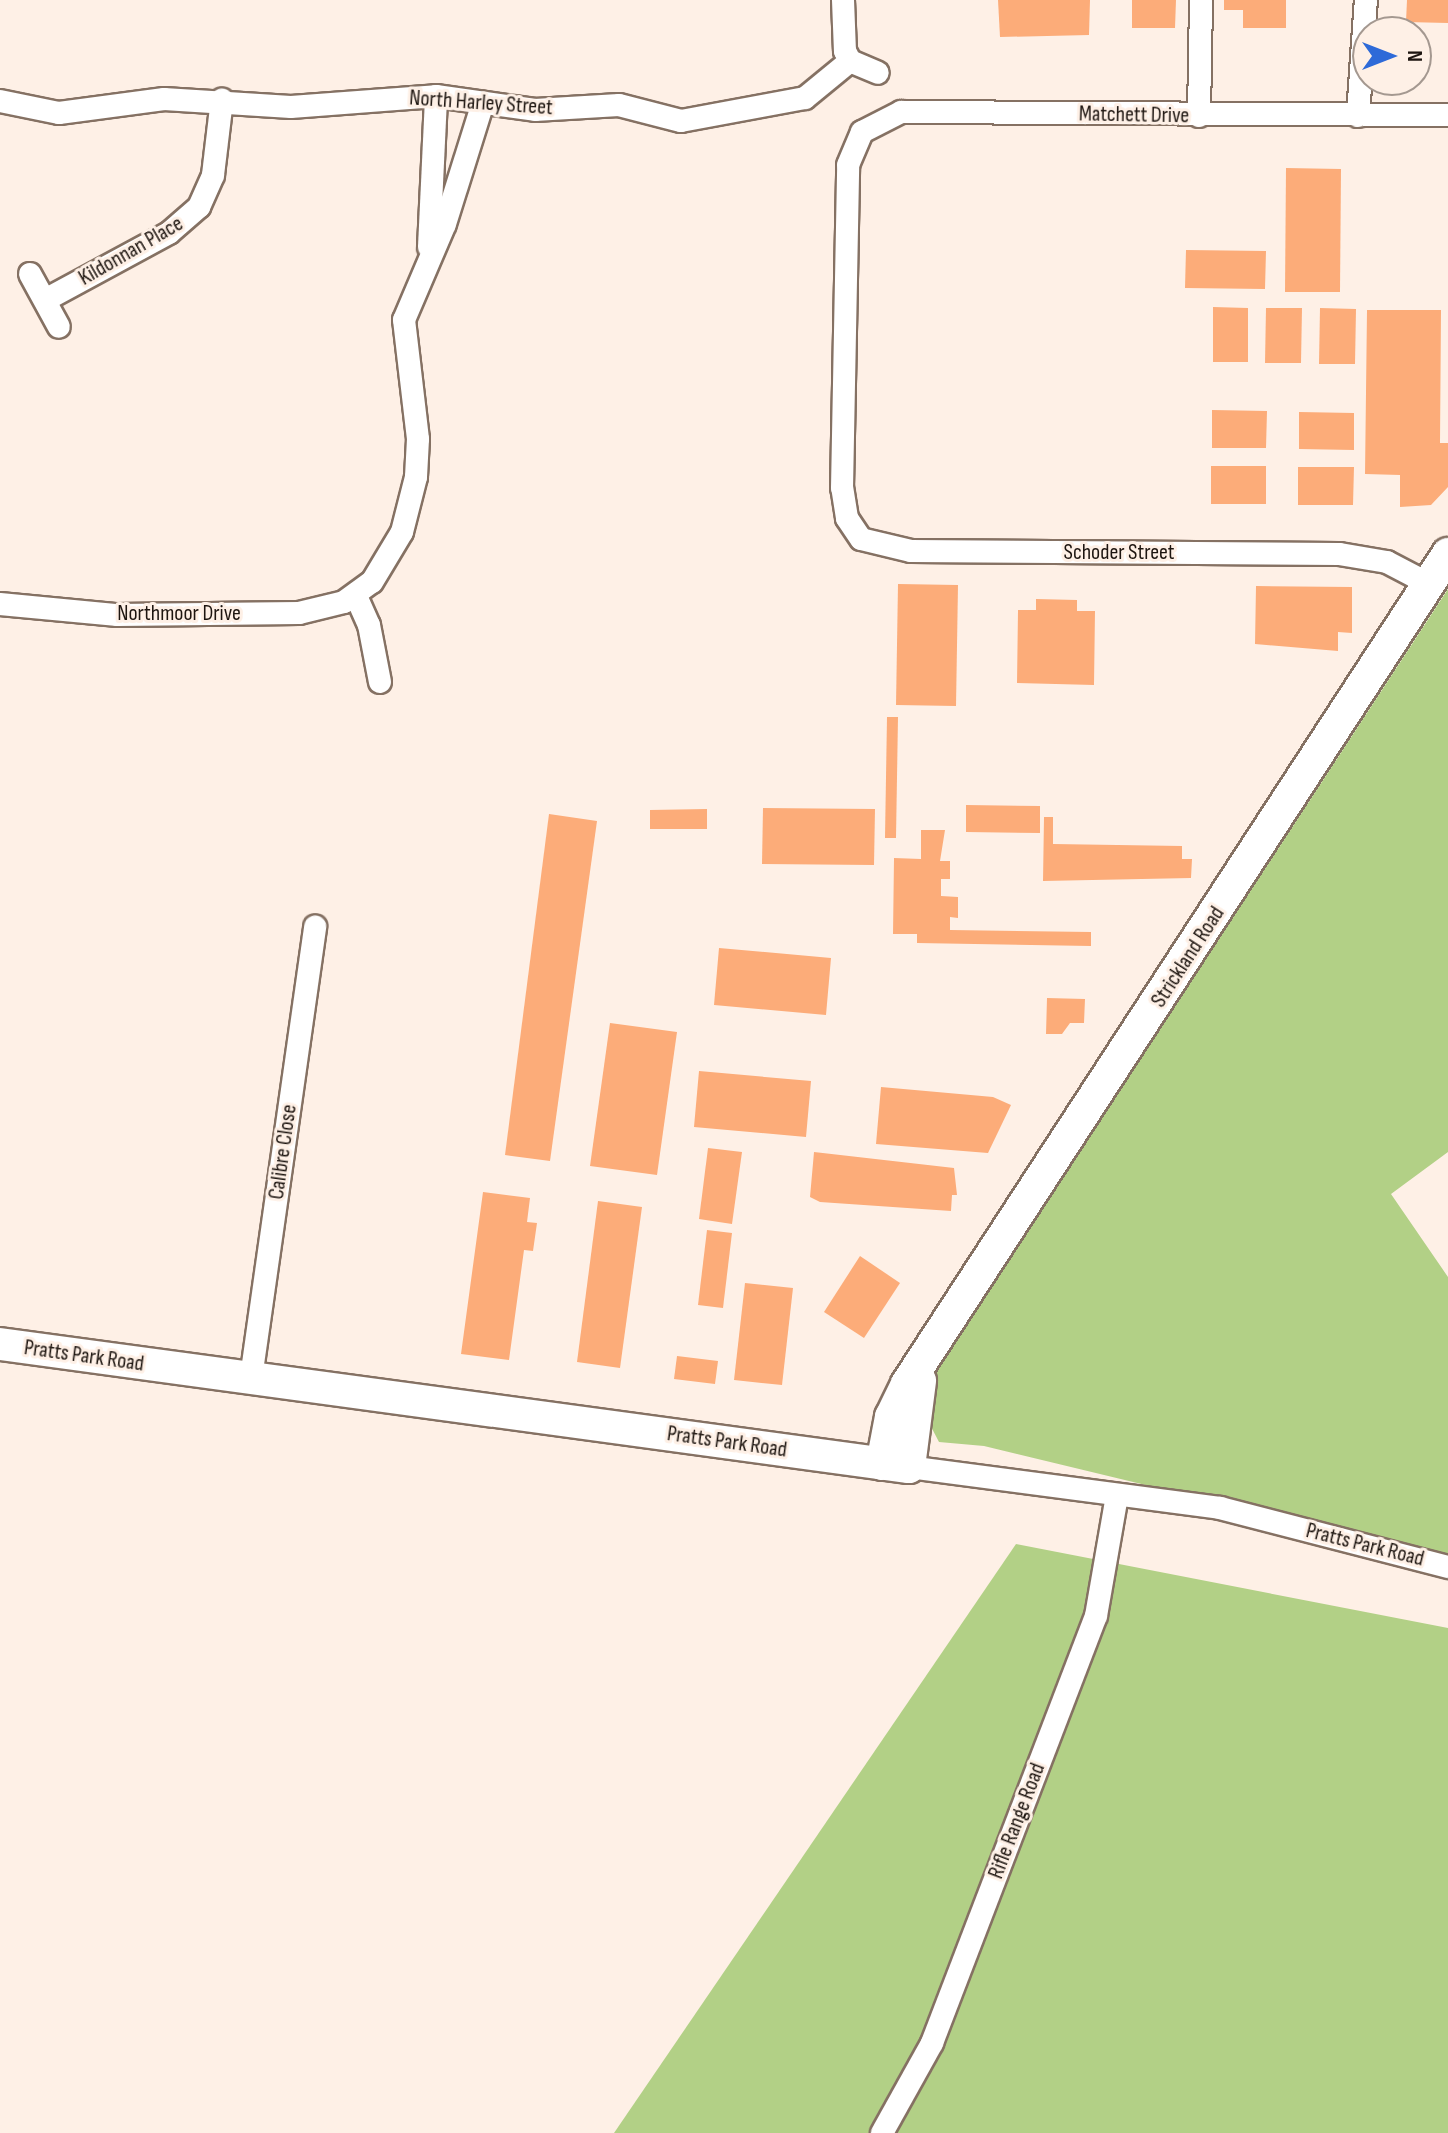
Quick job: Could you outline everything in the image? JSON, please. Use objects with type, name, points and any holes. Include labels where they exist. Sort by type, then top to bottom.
[{"type":"street","points":[[843,0],[842,39],[850,61],[878,73]]},
{"type":"street","points":[[1199,116],[1201,0]]},
{"type":"street","points":[[1358,116],[1366,0]]},
{"type":"street","name":"North Harley Street","points":[[0,101],[59,113],[164,99],[222,100],[291,107],[436,96],[535,110],[619,105],[659,118],[708,119],[805,98],[824,89],[850,61]]},
{"type":"street","points":[[429,253],[436,96]]},
{"type":"street","name":"Kildonnan Place","points":[[47,299],[169,233],[199,207],[213,175],[222,100]]},
{"type":"street","points":[[380,682],[356,596],[394,549],[413,496],[418,439],[404,320],[429,253],[445,224],[483,103]]},
{"type":"street","name":"Matchett Drive","points":[[842,488],[848,165],[862,132],[901,112],[1448,115]]},
{"type":"street","points":[[30,274],[47,299],[59,327]]},
{"type":"street","name":"Schoder Street","points":[[842,488],[852,530],[869,544],[897,551],[1339,554],[1395,565],[1429,584]]},
{"type":"street","name":"Strickland Road","points":[[896,1466],[927,1359],[1448,554]]},
{"type":"street","name":"Northmoor Drive","points":[[0,604],[93,614],[202,615],[315,611],[356,596]]},
{"type":"street","name":"Calibre Close","points":[[251,1378],[315,927]]},
{"type":"street","name":"Pratts Park Road","points":[[0,1344],[1220,1508],[1448,1567]]},
{"type":"street","name":"Rifle Range Road","points":[[882,2133],[932,2043],[1096,1616],[1117,1496]]},
{"type":"green space","points":[[1448,589],[1448,1152],[1391,1194],[1448,1277],[1448,1558],[984,1446],[939,1442],[927,1419],[932,1378]]},
{"type":"green space","points":[[1016,1544],[1448,1628],[1448,2133],[614,2133]]},
{"type":"building","points":[[998,0],[1090,0],[1089,35],[1000,37]]},
{"type":"building","points":[[1132,0],[1176,0],[1175,28],[1132,28]]},
{"type":"building","points":[[1224,0],[1286,0],[1286,28],[1243,28],[1243,10],[1224,10]]},
{"type":"building","points":[[1407,0],[1448,0],[1448,23],[1432,23],[1432,16],[1406,16]]},
{"type":"building","points":[[1286,168],[1341,169],[1340,292],[1285,292]]},
{"type":"building","points":[[1186,250],[1266,251],[1265,289],[1185,288]]},
{"type":"building","points":[[1213,307],[1248,308],[1248,362],[1213,362]]},
{"type":"building","points":[[1266,308],[1302,308],[1301,363],[1265,363]]},
{"type":"building","points":[[1320,308],[1356,309],[1355,364],[1319,364]]},
{"type":"building","points":[[1367,310],[1441,310],[1440,443],[1448,443],[1448,487],[1431,505],[1400,507],[1400,475],[1365,474]]},
{"type":"building","points":[[1212,410],[1267,411],[1266,448],[1212,448]]},
{"type":"building","points":[[1299,412],[1354,413],[1354,450],[1299,449]]},
{"type":"building","points":[[1211,466],[1266,466],[1266,504],[1211,504]]},
{"type":"building","points":[[1298,467],[1354,467],[1353,505],[1298,505]]},
{"type":"building","points":[[898,584],[958,585],[956,706],[896,705]]},
{"type":"building","points":[[1256,586],[1352,587],[1352,633],[1338,632],[1338,651],[1255,644]]},
{"type":"building","points":[[1036,599],[1077,600],[1077,611],[1095,611],[1094,685],[1017,683],[1018,610],[1036,610]]},
{"type":"building","points":[[887,717],[898,717],[896,838],[885,838]]},
{"type":"building","points":[[966,805],[1040,806],[1040,833],[966,832]]},
{"type":"building","points":[[763,808],[875,809],[874,865],[762,864]]},
{"type":"building","points":[[707,809],[707,829],[650,829],[650,810]]},
{"type":"building","points":[[549,814],[597,821],[550,1161],[505,1155]]},
{"type":"building","points":[[1044,817],[1053,817],[1053,844],[1182,846],[1182,859],[1192,859],[1191,878],[1043,881]]},
{"type":"building","points":[[921,830],[945,830],[940,861],[950,861],[950,879],[941,879],[941,896],[958,897],[958,918],[950,917],[950,930],[1091,932],[1091,946],[917,943],[917,934],[893,934],[894,858],[921,859]]},
{"type":"building","points":[[719,948],[831,958],[826,1015],[714,1005]]},
{"type":"building","points":[[1047,998],[1085,999],[1084,1023],[1070,1023],[1062,1034],[1046,1034]]},
{"type":"building","points":[[610,1023],[677,1032],[657,1175],[590,1166]]},
{"type":"building","points":[[699,1071],[811,1081],[806,1137],[694,1127]]},
{"type":"building","points":[[881,1087],[993,1097],[1011,1105],[988,1153],[876,1144]]},
{"type":"building","points":[[708,1148],[742,1152],[732,1224],[699,1219]]},
{"type":"building","points":[[814,1152],[954,1168],[957,1195],[952,1195],[951,1211],[820,1202],[810,1197]]},
{"type":"building","points":[[483,1192],[530,1198],[527,1222],[537,1223],[533,1251],[524,1250],[509,1360],[461,1354]]},
{"type":"building","points":[[598,1201],[642,1207],[620,1368],[577,1362]]},
{"type":"building","points":[[707,1230],[732,1233],[723,1308],[698,1305]]},
{"type":"building","points":[[860,1256],[900,1283],[864,1338],[824,1312]]},
{"type":"building","points":[[745,1283],[793,1288],[782,1385],[734,1380]]},
{"type":"building","points":[[677,1356],[718,1361],[715,1384],[674,1379]]}]
